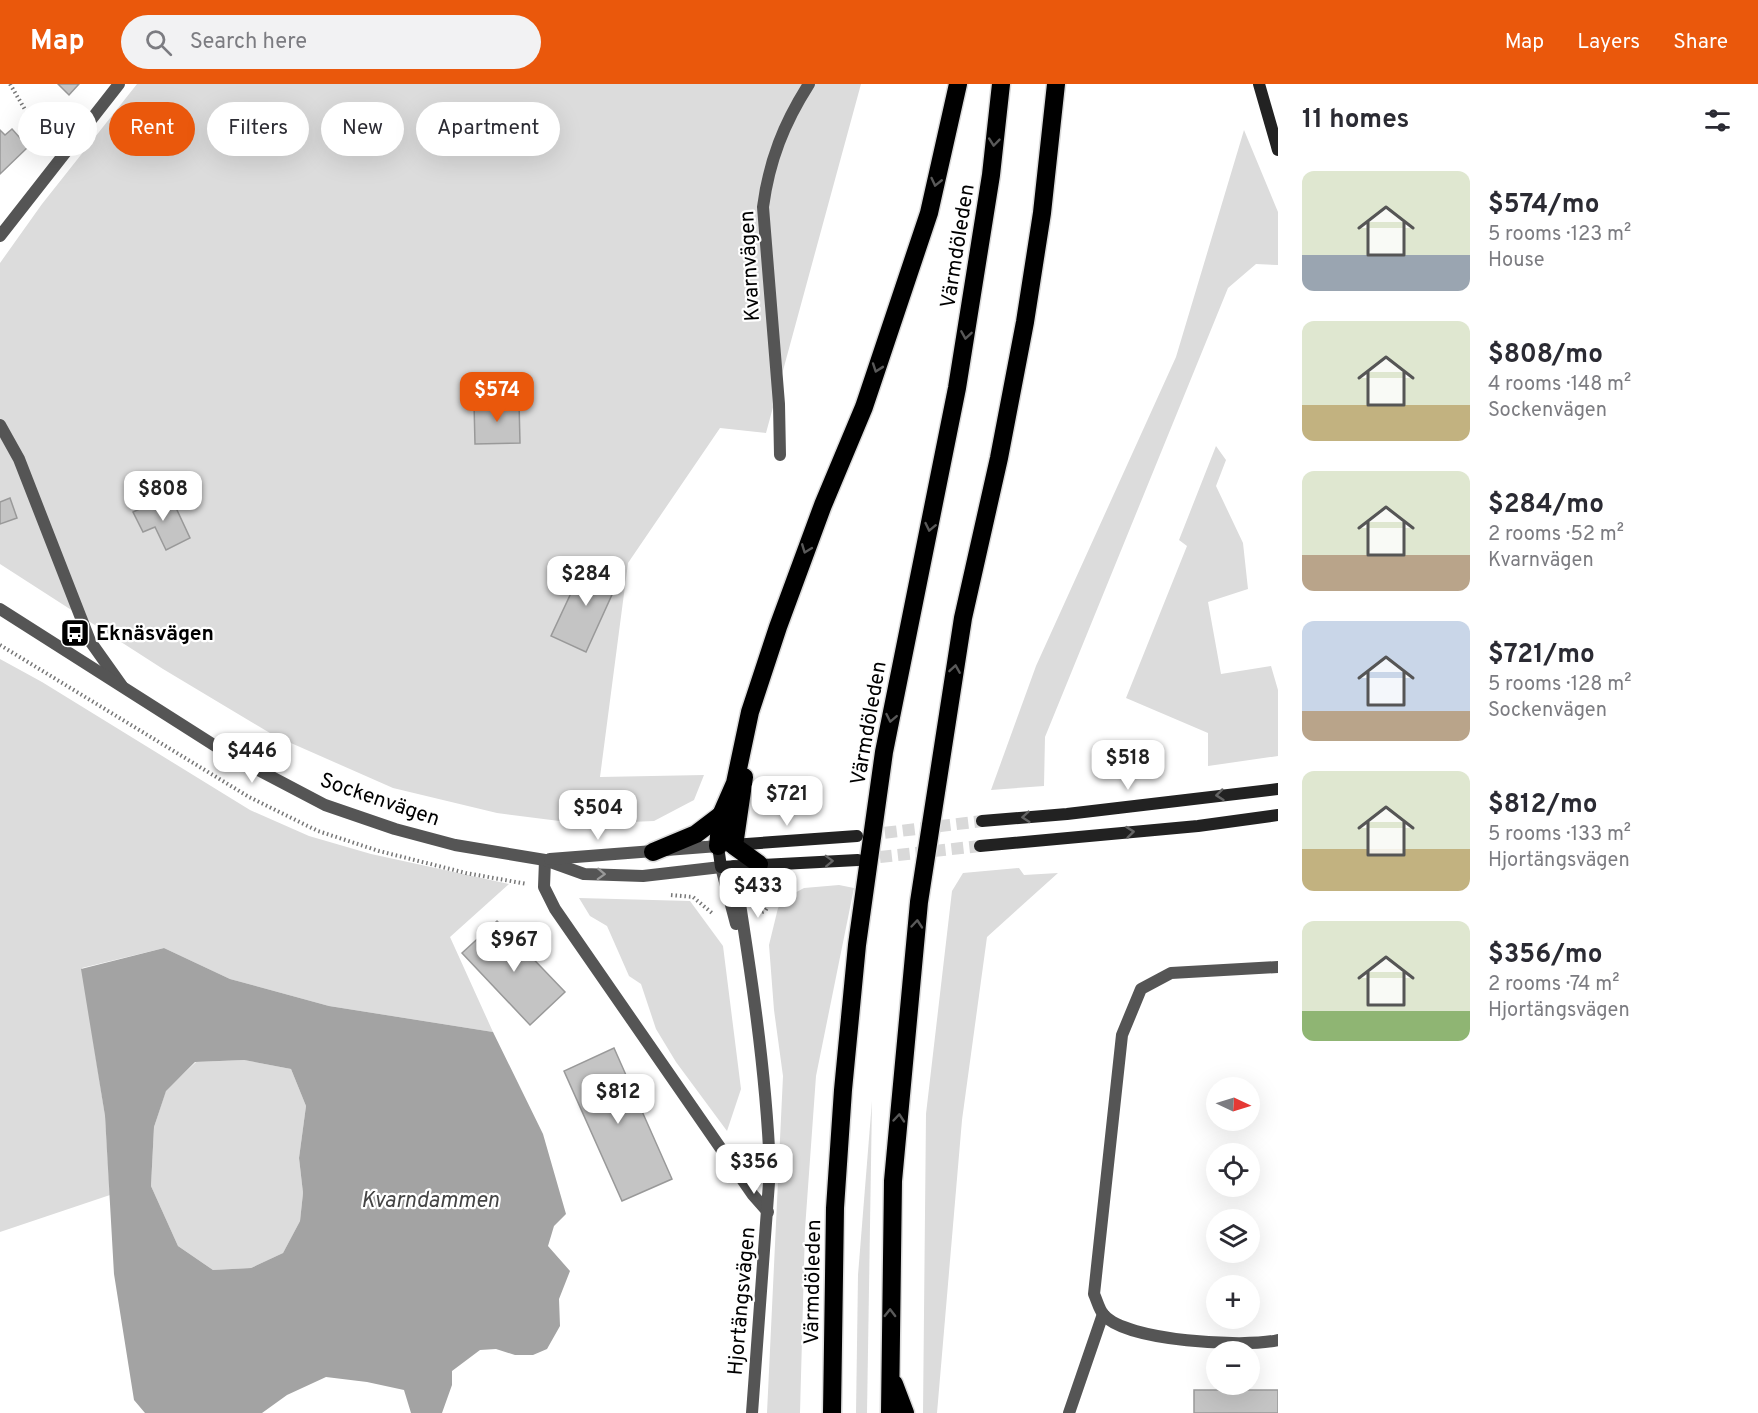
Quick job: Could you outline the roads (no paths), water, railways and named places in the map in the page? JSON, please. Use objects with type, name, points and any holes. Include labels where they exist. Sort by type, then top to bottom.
[{"type":"highway","points":[[653,852],[696,834],[721,815],[735,783],[750,712],[764,676],[793,583],[864,407],[929,213],[958,84]]},
{"type":"highway","name":"Värmdöleden","points":[[832,1413],[835,1208],[857,945],[884,752],[957,388],[991,175],[1001,84]]},
{"type":"highway","points":[[890,1413],[893,1181],[919,902],[963,618],[999,458],[1025,322],[1042,213],[1056,84]]},
{"type":"highway","points":[[726,846],[764,676]]},
{"type":"highway","points":[[721,815],[726,846]]},
{"type":"highway","points":[[726,846],[759,864]]},
{"type":"highway","points":[[890,1371],[905,1413]]},
{"type":"main road","points":[[1259,84],[1278,150]]},
{"type":"main road","points":[[981,821],[1067,814],[1278,789]]},
{"type":"main road","points":[[980,846],[1278,815]]},
{"type":"main road","name":"Sockenvägen","points":[[726,846],[857,836]]},
{"type":"main road","points":[[726,846],[728,867]]},
{"type":"main road","name":"Sockenvägen","points":[[728,867],[858,860]]},
{"type":"street","points":[[0,236],[119,84]]},
{"type":"street","name":"Kvarnvägen","points":[[780,455],[779,404],[764,207],[767,179],[776,146],[790,114],[809,84]]},
{"type":"street","points":[[0,425],[19,459],[90,641],[123,687]]},
{"type":"street","name":"Sockenvägen","points":[[0,609],[228,754],[325,805],[395,830],[455,844],[545,860],[584,874],[643,876],[728,867]]},
{"type":"street","name":"Sockenvägen","points":[[545,860],[726,846]]},
{"type":"street","points":[[545,860],[544,887],[555,909],[768,1212]]},
{"type":"street","name":"Hjortängsvägen","points":[[728,867],[751,977],[769,1128],[768,1212],[752,1413]]},
{"type":"street","points":[[1278,967],[1171,973],[1141,989],[1122,1035],[1094,1294],[1103,1314],[1120,1325],[1189,1342],[1259,1344],[1278,1340]]},
{"type":"street","points":[[1069,1413],[1103,1314]]},
{"type":"water","name":"Kvarndammen","points":[[164,948],[230,979],[329,1006],[493,1032],[543,1134],[566,1214],[554,1226],[548,1246],[570,1271],[559,1299],[560,1326],[547,1349],[533,1355],[515,1355],[496,1349],[480,1350],[452,1371],[452,1385],[442,1413],[411,1413],[404,1390],[367,1382],[326,1377],[287,1395],[262,1413],[145,1413],[134,1400],[114,1274],[105,1116],[81,969]],"holes":[[[244,1060],[291,1069],[306,1106],[299,1158],[303,1193],[300,1221],[283,1253],[251,1268],[213,1270],[178,1246],[151,1186],[154,1127],[166,1091],[195,1062]]]},
{"type":"tunnel","points":[[867,835],[982,821]]},
{"type":"tunnel","points":[[862,859],[980,846]]},
{"type":"place","name":"Eknäsvägen","points":[[75,633]]}]
